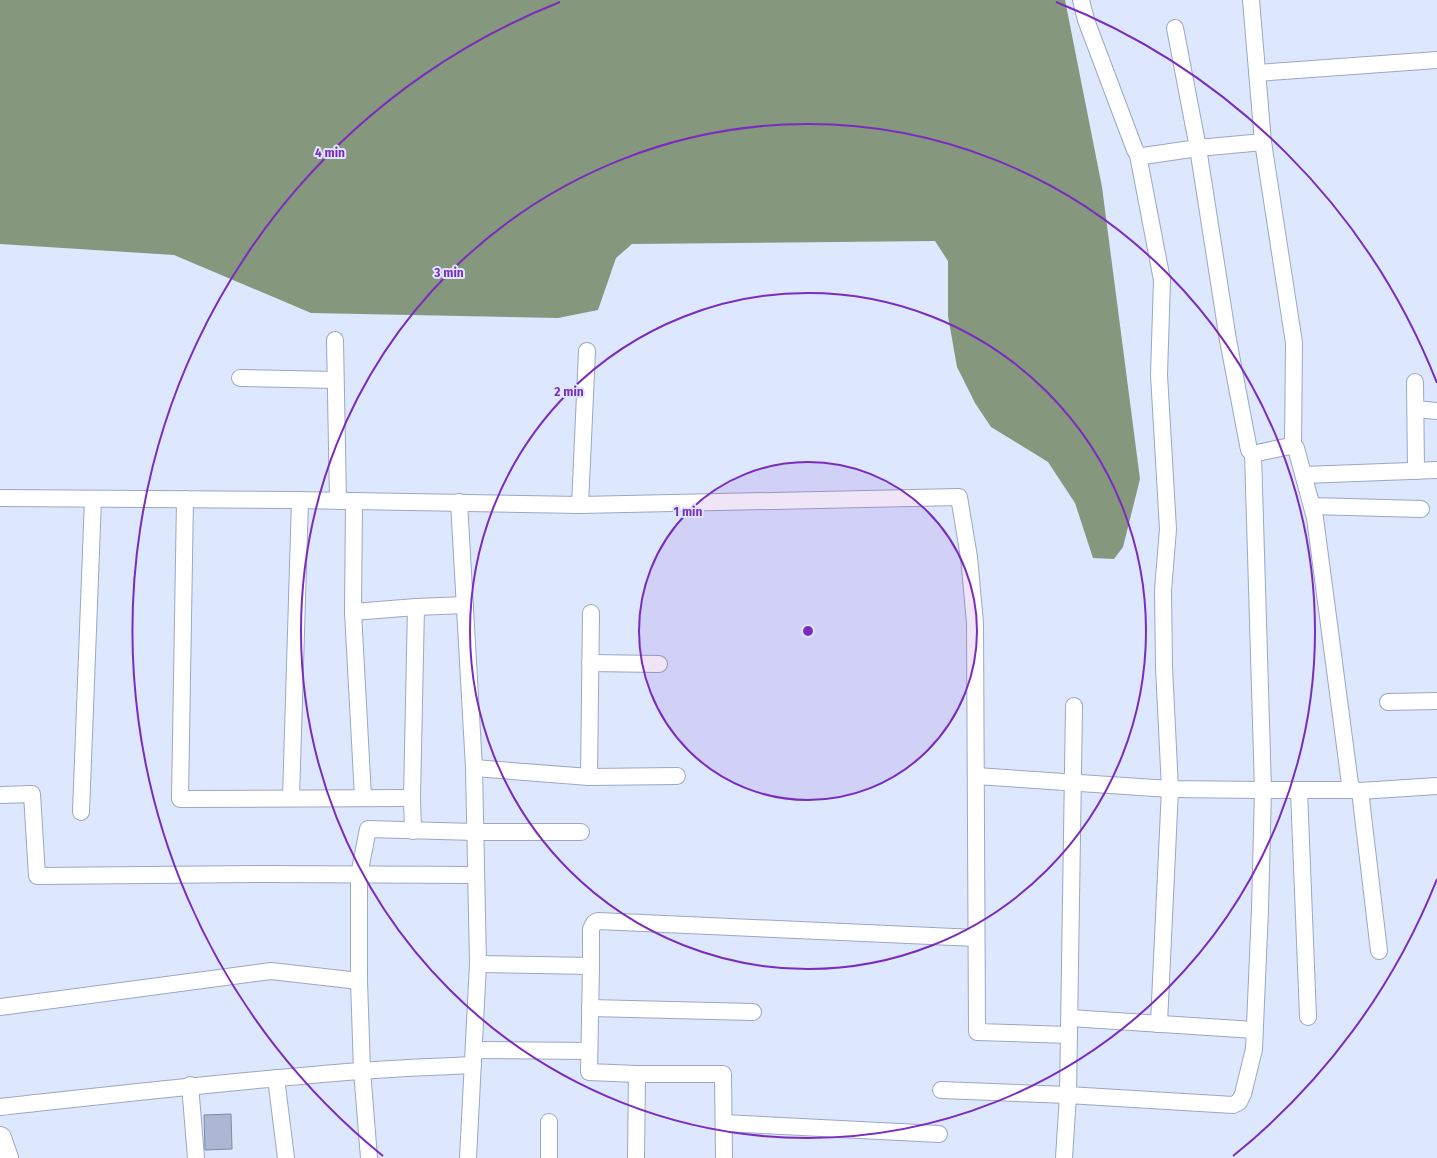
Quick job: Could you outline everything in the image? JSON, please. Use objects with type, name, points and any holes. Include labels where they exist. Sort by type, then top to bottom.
[{"type":"main road","points":[[0,1138],[7,1158]]},
{"type":"street","points":[[1081,0],[1086,20],[1134,150],[1138,154],[1144,156],[1198,148],[1263,142]]},
{"type":"street","points":[[1251,0],[1263,142],[1294,343],[1293,447],[1296,448],[1315,518],[1332,638],[1350,784],[1357,790],[1380,951]]},
{"type":"street","points":[[941,1090],[1068,1095],[1233,1105],[1239,1102],[1243,1094],[1254,1049],[1263,790],[1253,453],[1249,450],[1230,348],[1198,148],[1175,28]]},
{"type":"street","points":[[1257,73],[1437,60]]},
{"type":"street","points":[[1138,154],[1162,280],[1159,375],[1168,529],[1163,590],[1164,667],[1170,788],[1158,1024]]},
{"type":"street","points":[[335,340],[335,380],[346,501],[363,797]]},
{"type":"street","points":[[580,505],[587,351]]},
{"type":"street","points":[[240,378],[335,380]]},
{"type":"street","points":[[1416,382],[1416,471]]},
{"type":"street","points":[[1416,409],[1437,411]]},
{"type":"street","points":[[1253,453],[1293,447]]},
{"type":"street","points":[[1304,475],[1437,470]]},
{"type":"street","points":[[0,498],[300,500],[580,505],[959,497],[969,557],[975,622],[976,1032],[1070,1035]]},
{"type":"street","points":[[81,812],[93,499]]},
{"type":"street","points":[[185,499],[180,799],[363,797],[412,798]]},
{"type":"street","points":[[291,798],[300,500]]},
{"type":"street","points":[[459,502],[474,768],[478,964],[468,1158]]},
{"type":"street","points":[[1312,506],[1421,509]]},
{"type":"street","points":[[353,612],[464,605]]},
{"type":"street","points":[[413,831],[412,798],[416,607]]},
{"type":"street","points":[[590,614],[590,777]]},
{"type":"street","points":[[590,663],[659,664]]},
{"type":"street","points":[[1388,702],[1437,701]]},
{"type":"street","points":[[1064,1158],[1070,1035],[1074,706]]},
{"type":"street","points":[[474,768],[590,777],[677,776]]},
{"type":"street","points":[[976,776],[1170,788],[1299,791],[1437,786]]},
{"type":"street","points":[[1299,791],[1308,1017]]},
{"type":"street","points":[[0,795],[32,794],[37,876],[476,875]]},
{"type":"street","points":[[368,1158],[362,1070],[359,981],[359,875],[368,829],[475,832],[581,832]]},
{"type":"street","points":[[724,1158],[723,1074],[637,1074],[589,1072],[591,929],[594,923],[598,921],[976,938]]},
{"type":"street","points":[[478,964],[591,966]]},
{"type":"street","points":[[0,1007],[272,970],[359,981]]},
{"type":"street","points":[[590,1008],[753,1012]]},
{"type":"street","points":[[1070,1018],[1254,1030]]},
{"type":"street","points":[[0,1108],[190,1086],[473,1058],[589,1051]]},
{"type":"street","points":[[636,1158],[637,1074]]},
{"type":"street","points":[[276,1078],[286,1158]]},
{"type":"street","points":[[190,1086],[196,1158]]},
{"type":"street","points":[[549,1122],[549,1158]]},
{"type":"street","points":[[724,1123],[939,1134]]},
{"type":"shaded area","points":[[0,0],[1065,0],[1102,187],[1140,479],[1123,547],[1114,559],[1093,558],[1075,503],[1048,462],[991,427],[975,403],[957,367],[948,316],[948,261],[935,241],[632,244],[616,258],[598,310],[558,318],[311,313],[174,255],[0,244]]},
{"type":"building","points":[[231,1114],[232,1149],[205,1150],[204,1115]]}]
